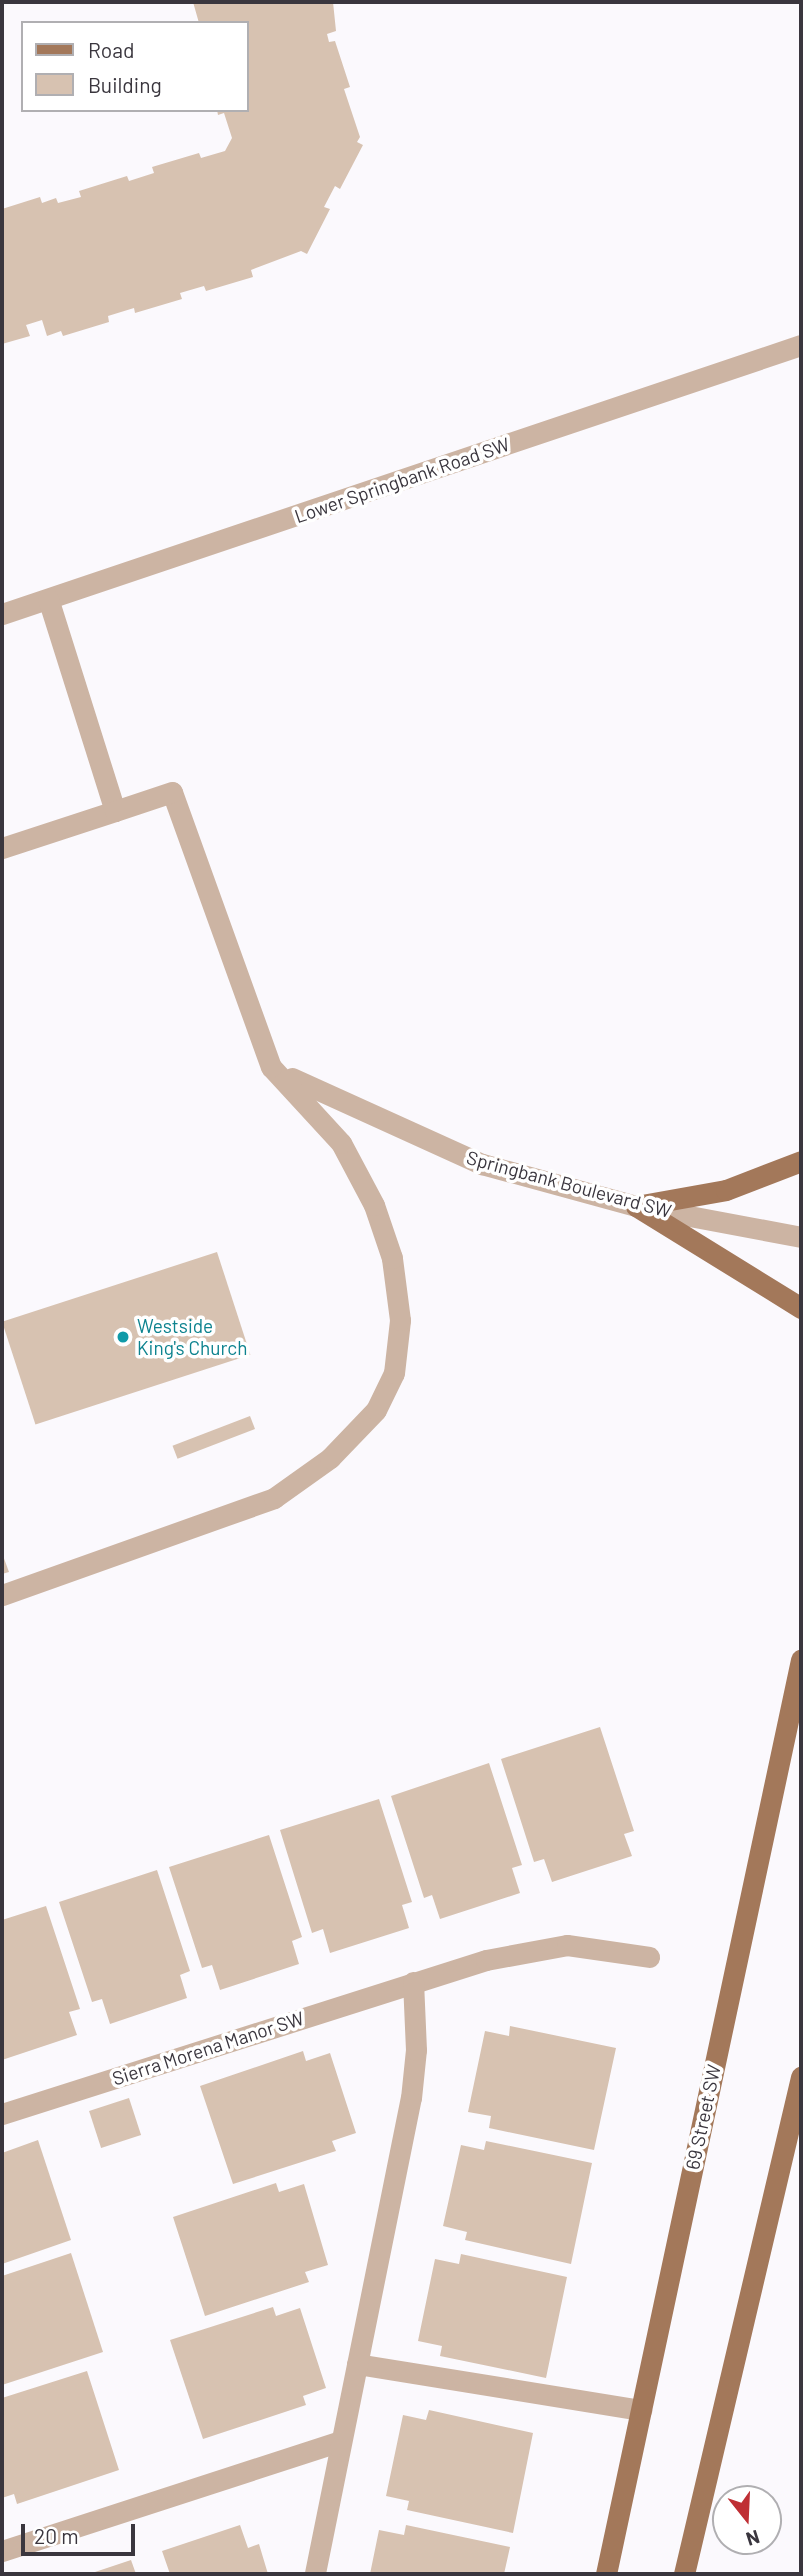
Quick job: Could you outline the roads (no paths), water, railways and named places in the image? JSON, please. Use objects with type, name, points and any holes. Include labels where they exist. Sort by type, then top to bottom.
[{"type":"main road","points":[[636,1206],[726,1191],[801,1161]]},
{"type":"main road","points":[[636,1206],[801,1308]]},
{"type":"main road","name":"69 Street SW","points":[[606,2574],[801,1660]]},
{"type":"main road","points":[[684,2574],[801,2077]]},
{"type":"street","name":"Lower Springbank Road SW","points":[[2,614],[801,345]]},
{"type":"street","points":[[48,599],[115,811]]},
{"type":"street","points":[[2,848],[172,792],[271,1067],[341,1143],[374,1205],[392,1258],[400,1320],[394,1373],[376,1410],[330,1458],[274,1499],[2,1595]]},
{"type":"street","name":"Springbank Boulevard SW","points":[[271,1067],[352,1109],[482,1164],[636,1206],[801,1237]]},
{"type":"street","name":"Sierra Morena Manor SW","points":[[2,2114],[486,1960],[567,1945],[649,1957]]},
{"type":"street","points":[[315,2573],[411,2098],[416,2050],[413,1982]]},
{"type":"street","points":[[357,2364],[641,2410]]},
{"type":"street","points":[[2,2551],[341,2441]]},
{"type":"place","name":"Westside King's Church","points":[[123,1337]]}]
